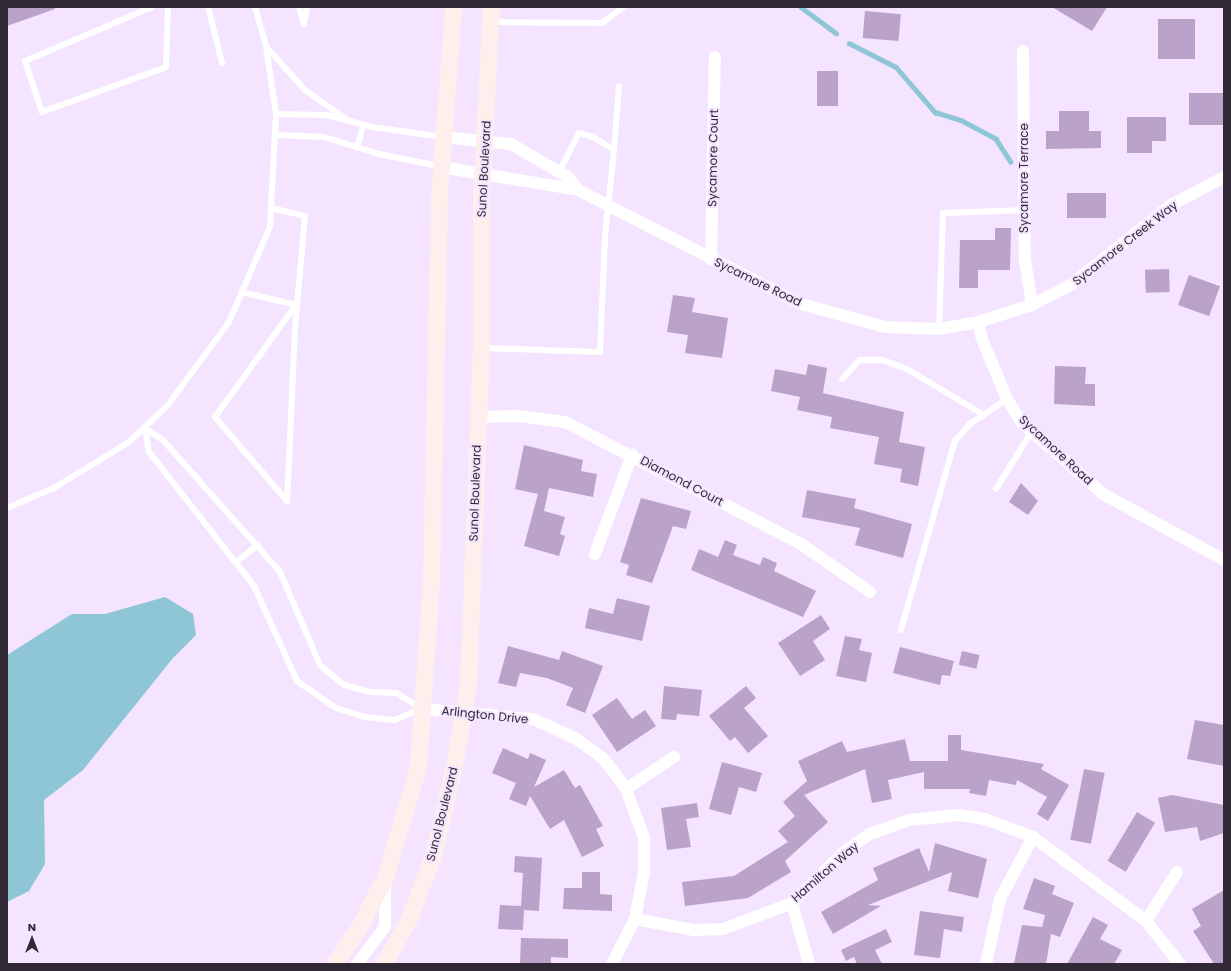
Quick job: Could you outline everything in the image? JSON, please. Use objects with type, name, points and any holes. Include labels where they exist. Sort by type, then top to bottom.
[{"type":"main road","points":[[334,964],[358,930],[385,877],[418,766],[431,580],[441,167],[453,7]]},
{"type":"main road","name":"Sunol Boulevard","points":[[383,964],[398,941],[429,870],[445,809],[468,683],[481,348],[483,175],[491,14]]},
{"type":"street","name":"Sycamore Terrace","points":[[1023,51],[1024,260],[1032,305]]},
{"type":"street","name":"Sycamore Court","points":[[711,259],[715,57]]},
{"type":"street","name":"Sycamore Road","points":[[444,137],[511,144],[559,172],[578,190]]},
{"type":"street","name":"Sycamore Road","points":[[441,167],[578,190],[801,304],[885,327],[939,328],[978,322],[982,339],[1006,399],[1032,431],[1103,494],[1224,560]]},
{"type":"street","name":"Sycamore Creek Way","points":[[978,322],[1032,305],[1072,284],[1171,206],[1224,177]]},
{"type":"street","name":"Diamond Court","points":[[478,417],[518,416],[565,422],[632,455],[801,544],[870,592]]},
{"type":"street","points":[[595,554],[632,455]]},
{"type":"street","name":"Arlington Drive","points":[[422,709],[533,720],[575,738],[603,758],[626,789],[644,838],[644,872],[635,919],[612,964]]},
{"type":"street","points":[[626,789],[674,757]]},
{"type":"street","name":"Hamilton Way","points":[[635,919],[694,930],[723,929],[792,903],[844,852],[870,834],[909,820],[959,815],[985,819],[1033,838],[1146,921],[1180,964]]},
{"type":"street","points":[[986,964],[1000,900],[1033,838]]},
{"type":"street","points":[[1146,921],[1177,872]]},
{"type":"street","points":[[357,964],[385,927],[385,877]]},
{"type":"street","points":[[792,903],[809,964]]},
{"type":"lane","points":[[152,7],[25,61],[42,112],[166,67],[168,7]]},
{"type":"lane","points":[[208,7],[222,64]]},
{"type":"lane","points":[[7,508],[54,488],[129,442],[168,405],[230,322],[270,227],[272,208],[277,135],[276,114],[266,46],[255,7]]},
{"type":"lane","points":[[299,7],[304,24],[308,7]]},
{"type":"lane","points":[[491,14],[602,23],[622,7]]},
{"type":"lane","points":[[266,46],[305,90],[349,120]]},
{"type":"lane","points":[[481,348],[600,352],[608,204],[619,86]]},
{"type":"lane","points":[[276,114],[327,115],[363,124],[444,137]]},
{"type":"lane","points":[[357,148],[363,124]]},
{"type":"lane","points":[[559,172],[579,133],[593,136],[614,150]]},
{"type":"lane","points":[[277,135],[324,137],[357,148],[441,167]]},
{"type":"lane","points":[[272,208],[305,216],[296,305],[294,384],[287,501],[214,417],[296,305]]},
{"type":"lane","points":[[939,328],[944,213],[1024,210]]},
{"type":"lane","points":[[242,292],[296,305]]},
{"type":"lane","points":[[842,378],[860,360],[883,360],[907,369],[984,415]]},
{"type":"lane","points":[[901,630],[955,442],[984,415],[1006,399]]},
{"type":"lane","points":[[145,428],[163,440],[258,544],[280,572],[320,665],[344,685],[370,692],[396,693],[422,709]]},
{"type":"lane","points":[[145,428],[149,452],[236,562],[264,603],[298,681],[336,708],[365,717],[395,720],[422,709]]},
{"type":"lane","points":[[996,489],[1032,431]]},
{"type":"lane","points":[[236,562],[258,544]]},
{"type":"water","points":[[165,597],[193,614],[196,635],[173,658],[83,770],[44,800],[45,864],[29,891],[7,902],[7,655],[72,614],[105,614]]},
{"type":"building","points":[[7,7],[55,7],[55,9],[7,26]]},
{"type":"building","points":[[1052,7],[1107,7],[1092,31]]},
{"type":"building","points":[[865,11],[901,14],[899,41],[863,38]]},
{"type":"building","points":[[1158,19],[1195,19],[1195,59],[1158,59]]},
{"type":"building","points":[[817,71],[838,71],[838,106],[817,106]]},
{"type":"building","points":[[1189,93],[1224,93],[1224,125],[1189,125]]},
{"type":"building","points":[[1059,111],[1089,111],[1089,131],[1101,131],[1101,148],[1046,149],[1046,131],[1059,131]]},
{"type":"building","points":[[1127,117],[1166,117],[1166,141],[1152,141],[1152,153],[1127,153]]},
{"type":"building","points":[[1067,193],[1106,193],[1106,218],[1067,218]]},
{"type":"building","points":[[995,228],[1011,228],[1010,270],[978,270],[978,288],[959,288],[960,240],[995,240]]},
{"type":"building","points":[[1169,269],[1170,292],[1146,293],[1145,270]]},
{"type":"building","points":[[1189,275],[1220,286],[1209,316],[1178,305]]},
{"type":"building","points":[[673,295],[695,298],[692,312],[728,318],[722,358],[685,353],[688,335],[667,332]]},
{"type":"building","points":[[808,364],[827,368],[823,393],[904,412],[899,442],[925,447],[918,486],[900,482],[902,469],[874,464],[879,437],[830,428],[832,417],[797,410],[800,397],[771,391],[775,369],[806,375]]},
{"type":"building","points":[[1055,366],[1086,367],[1085,384],[1095,384],[1095,406],[1054,404]]},
{"type":"building","points":[[524,445],[583,460],[581,471],[597,474],[593,497],[549,488],[544,511],[565,517],[560,534],[565,536],[559,556],[524,546],[538,494],[515,489]]},
{"type":"building","points":[[1021,483],[1038,501],[1028,515],[1009,502]]},
{"type":"building","points":[[807,490],[856,499],[854,508],[912,524],[903,558],[855,545],[860,528],[802,517]]},
{"type":"building","points":[[641,498],[691,511],[686,529],[673,526],[652,583],[626,575],[629,565],[620,562]]},
{"type":"building","points":[[725,540],[737,545],[733,555],[760,565],[763,557],[777,563],[774,571],[816,591],[803,617],[691,570],[699,549],[718,557]]},
{"type":"building","points":[[617,598],[650,606],[642,641],[585,628],[589,608],[613,614]]},
{"type":"building","points":[[821,615],[830,629],[813,641],[825,660],[800,676],[778,643]]},
{"type":"building","points":[[845,636],[862,639],[859,650],[872,653],[866,682],[836,676]]},
{"type":"building","points":[[508,646],[559,660],[562,651],[603,666],[585,713],[566,705],[573,688],[547,678],[520,673],[516,687],[498,683]]},
{"type":"building","points":[[900,647],[954,661],[950,676],[942,675],[940,685],[893,673]]},
{"type":"building","points":[[962,651],[980,655],[976,669],[959,665]]},
{"type":"building","points":[[664,686],[702,690],[699,716],[677,714],[676,720],[661,719]]},
{"type":"building","points":[[746,686],[756,698],[744,708],[768,736],[748,753],[735,737],[730,741],[709,716]]},
{"type":"building","points":[[617,698],[632,719],[645,710],[656,726],[617,752],[592,715]]},
{"type":"building","points":[[1195,720],[1224,725],[1224,766],[1187,759]]},
{"type":"building","points":[[948,735],[961,735],[961,750],[1044,764],[1041,769],[1069,785],[1048,821],[1037,814],[1047,797],[1017,780],[1016,785],[989,780],[986,796],[969,793],[970,789],[924,789],[924,772],[888,780],[892,799],[872,803],[865,769],[804,795],[828,822],[785,861],[791,872],[748,898],[685,906],[682,882],[734,876],[788,842],[778,831],[795,816],[783,802],[807,781],[798,761],[842,741],[847,752],[905,739],[910,761],[948,761]]},
{"type":"building","points":[[503,748],[528,759],[530,753],[546,760],[534,787],[564,770],[575,788],[580,785],[603,826],[596,829],[604,846],[582,857],[564,820],[550,829],[530,796],[526,806],[509,799],[516,783],[492,773]]},
{"type":"building","points":[[722,762],[762,773],[756,792],[739,787],[731,815],[709,809]]},
{"type":"building","points":[[1084,769],[1105,773],[1091,844],[1070,840]]},
{"type":"building","points":[[1172,795],[1224,805],[1224,833],[1200,841],[1197,827],[1165,832],[1158,798]]},
{"type":"building","points":[[697,803],[699,817],[686,819],[691,847],[667,850],[661,808]]},
{"type":"building","points":[[1137,812],[1155,823],[1126,872],[1108,861]]},
{"type":"building","points":[[935,843],[987,859],[978,898],[948,891],[952,872],[868,905],[881,906],[833,934],[821,912],[878,880],[873,868],[919,848],[929,872]]},
{"type":"building","points":[[515,856],[542,858],[539,911],[524,910],[523,930],[498,929],[500,905],[521,906],[523,873],[514,872]]},
{"type":"building","points":[[582,872],[600,872],[600,894],[612,895],[612,911],[563,909],[564,888],[582,888]]},
{"type":"building","points":[[1034,878],[1055,886],[1052,894],[1074,903],[1060,937],[1051,934],[1046,964],[1014,964],[1022,925],[1042,927],[1045,915],[1023,909]]},
{"type":"building","points":[[1224,890],[1224,964],[1214,964],[1193,931],[1201,926],[1192,909]]},
{"type":"building","points":[[920,911],[964,917],[962,932],[944,929],[940,958],[914,955]]},
{"type":"building","points":[[1093,917],[1108,925],[1100,939],[1122,950],[1114,964],[1067,964]]},
{"type":"building","points":[[886,929],[892,942],[875,950],[882,964],[857,964],[854,957],[846,961],[841,950]]},
{"type":"building","points":[[521,938],[568,939],[568,958],[551,957],[551,964],[520,964]]},
{"type":"waterway","points":[[801,7],[836,33]]},
{"type":"waterway","points":[[849,43],[896,67],[935,112],[961,120],[996,139],[1011,162]]}]
